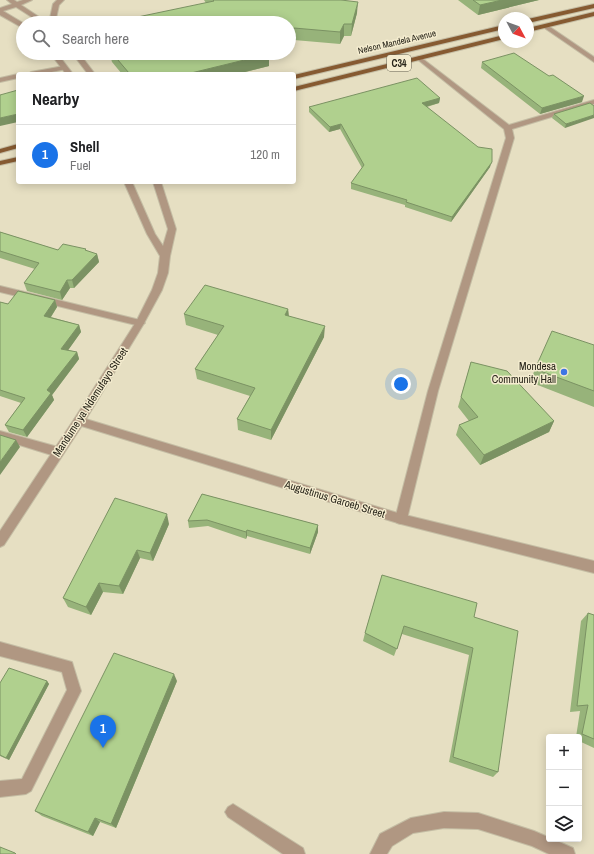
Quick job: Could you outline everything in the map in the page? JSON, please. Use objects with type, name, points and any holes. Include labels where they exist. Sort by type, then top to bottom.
[{"type":"main road","points":[[534,20],[594,6]]},
{"type":"main road","points":[[534,29],[594,14]]},
{"type":"main road","name":"Nelson Mandela Avenue","points":[[296,77],[498,28]]},
{"type":"main road","name":"Nelson Mandela Avenue","points":[[296,89],[498,38]]},
{"type":"main road","points":[[0,151],[16,146]]},
{"type":"main road","points":[[0,163],[16,159]]},
{"type":"street","points":[[10,0],[35,16]]},
{"type":"street","points":[[0,11],[29,0]]},
{"type":"street","points":[[53,16],[56,4],[61,0]]},
{"type":"street","points":[[0,11],[16,21]]},
{"type":"street","points":[[545,26],[594,60]]},
{"type":"street","points":[[401,519],[433,391],[510,138],[508,128],[419,58]]},
{"type":"street","points":[[58,60],[68,72]]},
{"type":"street","points":[[81,60],[90,72]]},
{"type":"street","points":[[42,72],[64,68]]},
{"type":"street","points":[[0,80],[16,76]]},
{"type":"street","points":[[508,128],[594,102]]},
{"type":"street","points":[[129,184],[151,234],[165,256]]},
{"type":"street","name":"Mandume ya Ndemufayo Street","points":[[0,541],[79,421],[140,323],[157,290],[163,273],[165,256],[172,229],[165,204],[157,184]]},
{"type":"street","points":[[0,289],[140,323]]},
{"type":"street","name":"Augustinus Garoeb Street","points":[[79,421],[401,519],[594,566]]},
{"type":"street","points":[[0,435],[58,452]]},
{"type":"street","points":[[0,649],[67,667],[74,691],[26,786],[0,789]]},
{"type":"street","points":[[233,812],[297,854]]},
{"type":"street","points":[[378,854],[386,840],[411,826],[444,820],[478,821],[534,839],[567,854]]},
{"type":"building","points":[[213,0],[341,0],[358,2],[352,24],[344,24],[340,32],[296,28],[296,16],[142,16],[214,1]]},
{"type":"building","points":[[473,0],[502,0],[480,5]]},
{"type":"building","points":[[514,53],[549,76],[553,75],[584,96],[542,108],[482,62]]},
{"type":"building","points":[[118,60],[244,60],[195,72],[128,72]]},
{"type":"building","points":[[417,78],[440,98],[422,103],[478,147],[492,149],[492,162],[452,217],[406,202],[407,200],[351,183],[364,165],[341,124],[330,127],[309,107]]},
{"type":"building","points":[[16,91],[16,114],[0,118],[0,95]]},
{"type":"building","points":[[590,103],[594,106],[594,115],[566,124],[554,114]]},
{"type":"building","points":[[0,232],[58,250],[63,244],[86,249],[85,250],[97,254],[72,280],[67,280],[60,292],[24,283],[39,263],[0,251]]},
{"type":"building","points":[[205,285],[288,309],[285,315],[325,326],[271,430],[237,419],[255,388],[195,369],[224,326],[184,314]]},
{"type":"building","points":[[18,291],[55,300],[44,316],[79,325],[61,349],[77,352],[47,390],[51,393],[23,430],[5,425],[25,398],[0,390],[0,302],[8,304]]},
{"type":"building","name":"Mondesa Community Hall","points":[[552,331],[594,345],[594,391],[535,369]]},
{"type":"building","points":[[471,362],[507,371],[554,421],[484,455],[459,425],[478,417],[461,397]]},
{"type":"building","points":[[0,435],[16,440],[0,462]]},
{"type":"building","points":[[202,494],[318,525],[310,548],[247,530],[246,532],[207,520],[188,521]]},
{"type":"building","points":[[115,498],[167,514],[150,553],[137,550],[119,586],[99,583],[86,607],[63,598]]},
{"type":"building","points":[[382,575],[477,603],[474,617],[518,631],[498,772],[453,757],[473,648],[404,626],[397,649],[365,633]]},
{"type":"building","points":[[588,613],[594,615],[594,739],[582,734],[588,705],[577,706]]},
{"type":"building","points":[[114,653],[174,674],[111,824],[95,818],[88,832],[35,811]]},
{"type":"building","points":[[9,668],[47,681],[6,758],[0,755],[0,683]]},
{"type":"building","points":[[0,847],[15,853],[16,854],[0,854]]},
{"type":"place","name":"Mondesa Community Hall","points":[[564,372]]},
{"type":"place","name":"Shell","points":[[103,748]]}]
